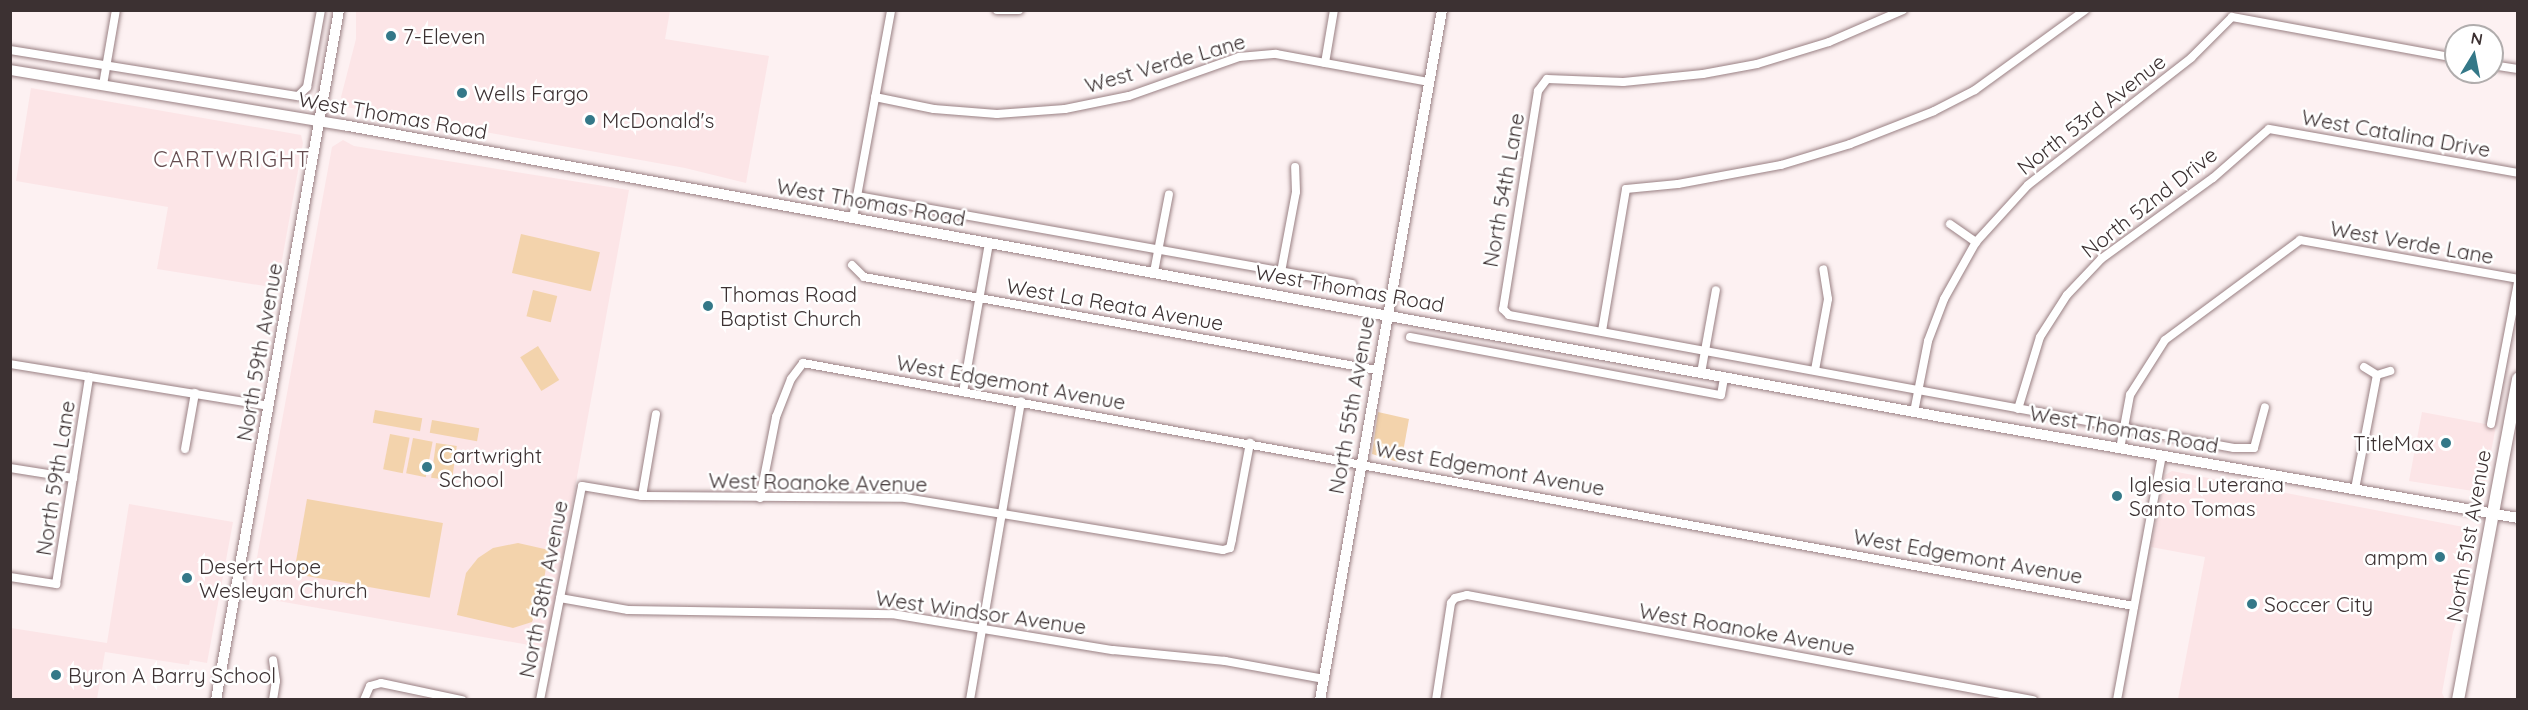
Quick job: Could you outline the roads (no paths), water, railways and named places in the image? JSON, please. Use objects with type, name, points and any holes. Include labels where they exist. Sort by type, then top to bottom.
[{"type":"main road","name":"North 59th Avenue","points":[[216,699],[339,10]]},
{"type":"main road","name":"North 55th Avenue","points":[[1320,699],[1442,10]]},
{"type":"main road","name":"West Thomas Road","points":[[10,70],[321,121],[1464,328],[1724,378],[2517,518]]},
{"type":"main road","name":"North 51st Avenue","points":[[2458,699],[2517,379]]},
{"type":"street","points":[[103,85],[116,10]]},
{"type":"street","name":"West Thomas Road","points":[[10,50],[303,94],[321,10]]},
{"type":"street","points":[[853,218],[891,10]]},
{"type":"street","points":[[997,10],[1019,10]]},
{"type":"street","points":[[1325,63],[1334,10]]},
{"type":"street","name":"North 54th Lane","points":[[1503,309],[1538,92],[1547,79],[1623,82],[1703,74],[1757,64],[1829,42],[1904,10]]},
{"type":"street","points":[[1602,331],[1626,189],[1678,184],[1781,165],[1850,144],[1934,111],[1975,90],[2085,10]]},
{"type":"street","name":"North 53rd Avenue","points":[[1914,412],[1928,341],[1944,299],[1976,242],[2028,185],[2191,58],[2232,17],[2444,56]]},
{"type":"street","name":"West Verde Lane","points":[[875,97],[934,109],[997,114],[1065,109],[1129,96],[1239,57],[1276,54],[1429,82]]},
{"type":"street","name":"West Catalina Drive","points":[[2269,129],[2517,173]]},
{"type":"street","name":"North 52nd Drive","points":[[2018,409],[2040,337],[2067,295],[2101,258],[2213,178],[2269,129]]},
{"type":"street","points":[[1281,272],[1296,192],[1295,166]]},
{"type":"street","points":[[1154,272],[1169,194]]},
{"type":"street","name":"West Thomas Road","points":[[857,196],[1352,284]]},
{"type":"street","points":[[1950,224],[1976,242]]},
{"type":"street","name":"West Verde Lane","points":[[2123,428],[2130,395],[2165,340],[2300,240],[2517,281]]},
{"type":"street","points":[[963,392],[989,243]]},
{"type":"street","name":"West La Reata Avenue","points":[[852,265],[864,277],[1377,370]]},
{"type":"street","points":[[1815,370],[1828,299],[1823,268]]},
{"type":"street","name":"North 51st Avenue","points":[[2492,424],[2517,281]]},
{"type":"street","points":[[1701,373],[1716,290]]},
{"type":"street","name":"West Thomas Road","points":[[1503,309],[1509,315],[2234,448],[2254,447],[2265,407]]},
{"type":"street","points":[[1461,346],[1464,328]]},
{"type":"street","name":"West Thomas Road","points":[[1410,337],[1721,394],[1724,378]]},
{"type":"street","name":"West Edgemont Avenue","points":[[760,498],[776,417],[791,379],[803,363],[1361,463],[2134,606]]},
{"type":"street","points":[[10,364],[269,406]]},
{"type":"street","points":[[2364,367],[2377,375],[2390,371]]},
{"type":"street","points":[[2355,489],[2377,375]]},
{"type":"street","name":"North 59th Lane","points":[[10,577],[56,584],[89,377]]},
{"type":"street","points":[[185,449],[195,393]]},
{"type":"street","points":[[970,699],[1021,401]]},
{"type":"street","points":[[642,496],[656,414]]},
{"type":"street","points":[[2120,449],[2123,428]]},
{"type":"street","name":"West Roanoke Avenue","points":[[582,486],[642,496],[905,498],[1155,541],[1230,548],[1250,443]]},
{"type":"street","points":[[2117,699],[2162,456]]},
{"type":"street","points":[[10,468],[73,478]]},
{"type":"street","name":"North 58th Avenue","points":[[540,699],[582,486]]},
{"type":"street","name":"West Roanoke Avenue","points":[[1436,699],[1450,603],[1455,598],[1467,595],[2032,699]]},
{"type":"street","name":"West Windsor Avenue","points":[[560,598],[628,610],[892,614],[1113,650],[1225,661],[1324,679]]},
{"type":"street","points":[[273,660],[276,681],[273,699]]},
{"type":"street","points":[[364,699],[370,686],[381,683],[462,699]]},
{"type":"place","name":"7-Eleven","points":[[391,36]]},
{"type":"place","name":"Wells Fargo","points":[[462,93]]},
{"type":"place","name":"McDonald's","points":[[590,120]]},
{"type":"place","name":"Thomas Road Baptist Church","points":[[708,306]]},
{"type":"place","name":"TitleMax","points":[[2446,443]]},
{"type":"place","name":"Cartwright School","points":[[427,467]]},
{"type":"place","name":"Iglesia Luterana Santo Tomas","points":[[2117,496]]},
{"type":"place","name":"ampm","points":[[2440,557]]},
{"type":"place","name":"Desert Hope Wesleyan Church","points":[[187,578]]},
{"type":"place","name":"Soccer City","points":[[2252,604]]},
{"type":"place","name":"Byron A Barry School","points":[[56,675]]},
{"type":"district","name":"CARTWRIGHT","points":[[232,160]]}]
